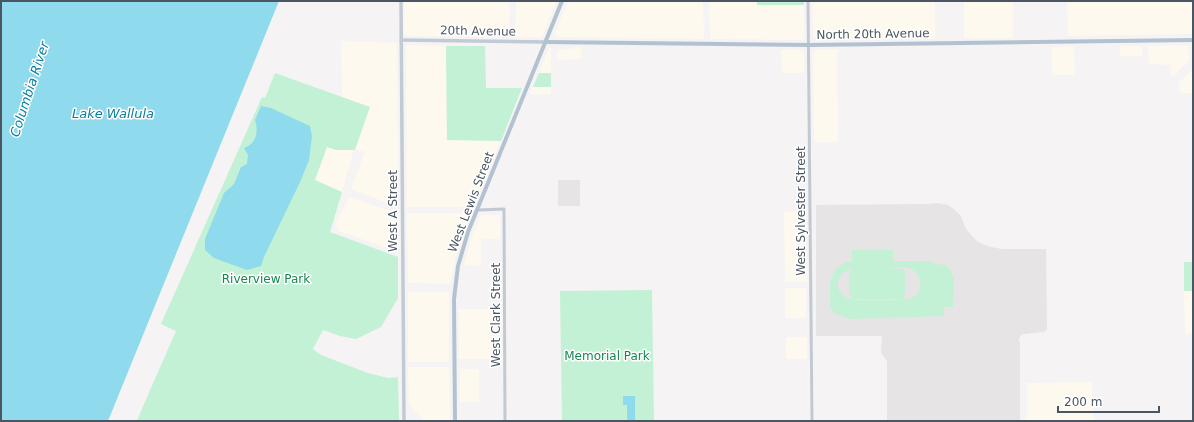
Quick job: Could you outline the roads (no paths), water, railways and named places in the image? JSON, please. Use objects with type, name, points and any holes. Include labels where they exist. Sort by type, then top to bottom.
[{"type":"main road","name":"West A Street","points":[[401,1],[404,421]]},
{"type":"main road","name":"West Lewis Street","points":[[455,421],[454,312],[458,266],[464,243],[562,1]]},
{"type":"main road","name":"20th Avenue","points":[[401,40],[554,42]]},
{"type":"main road","name":"North 20th Avenue","points":[[554,42],[809,45],[1193,40]]},
{"type":"street","name":"West Sylvester Street","points":[[808,1],[812,421]]},
{"type":"street","name":"West Clark Street","points":[[478,210],[504,209],[506,421]]},
{"type":"water","name":"Lake Wallula","points":[[1,1],[279,1],[108,421],[1,421]]},
{"type":"water","points":[[261,106],[271,108],[310,126],[312,136],[309,160],[261,266],[247,270],[214,258],[205,250],[205,239],[224,193],[234,184],[241,167],[247,164],[248,155],[244,148],[251,144],[256,137],[257,129],[255,120]]},
{"type":"water","points":[[623,396],[635,396],[635,421],[627,421],[627,405],[623,405]]},
{"type":"water label","name":"Columbia River","points":[[29,89]]},
{"type":"park label","name":"Riverview Park","points":[[266,279]]},
{"type":"park label","name":"Memorial Park","points":[[607,356]]}]
